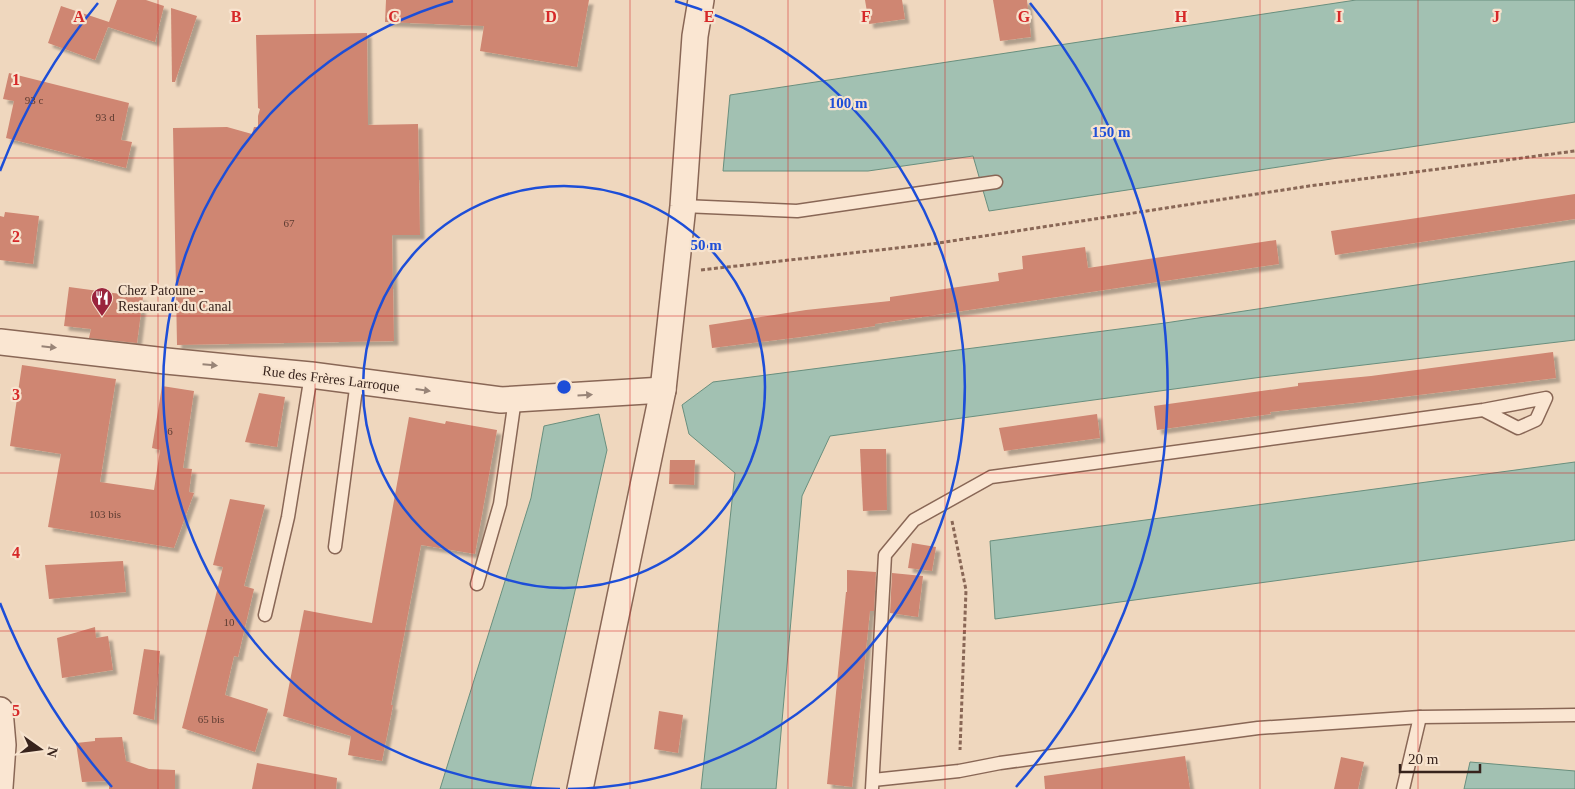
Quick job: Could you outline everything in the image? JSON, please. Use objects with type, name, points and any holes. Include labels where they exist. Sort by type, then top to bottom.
[{"type":"street","points":[[580,789],[663,390],[683,206],[695,36],[701,0]]},
{"type":"street","name":"Rue des Frères Larroque","points":[[0,342],[311,375],[501,400],[663,390]]},
{"type":"street","points":[[0,710],[3,745],[0,787]]},
{"type":"lane","points":[[683,206],[797,211],[996,182]]},
{"type":"lane","points":[[265,615],[288,518],[311,375]]},
{"type":"lane","points":[[335,547],[357,381]]},
{"type":"lane","points":[[477,584],[500,504],[515,399]]},
{"type":"lane","points":[[1483,410],[991,477],[914,520],[885,555],[872,785],[1000,763],[1258,728],[1420,717],[1575,715]]},
{"type":"lane","points":[[1403,789],[1420,717]]},
{"type":"path","points":[[676,273],[932,244],[1309,186],[1575,151]]},
{"type":"path","points":[[948,501],[966,590],[959,771]]},
{"type":"shaded area","points":[[1356,0],[1575,0],[1575,122],[989,211],[973,156],[868,171],[723,171],[730,95]]},
{"type":"shaded area","points":[[1575,261],[1575,340],[1262,377],[830,436],[802,496],[776,789],[701,789],[735,473],[689,434],[682,405],[713,382],[1165,323]]},
{"type":"shaded area","points":[[599,414],[607,450],[530,789],[440,789],[531,498],[544,426]]},
{"type":"shaded area","points":[[1575,462],[1575,540],[995,619],[990,541]]},
{"type":"shaded area","points":[[1470,762],[1575,771],[1575,789],[1464,789]]},
{"type":"building","points":[[117,0],[146,0],[164,6],[155,42],[108,27],[95,60],[48,43],[61,6],[109,22]]},
{"type":"building","points":[[386,0],[589,0],[577,67],[480,51],[484,26],[385,22]]},
{"type":"building","points":[[865,0],[902,0],[905,19],[869,24]]},
{"type":"building","points":[[993,0],[1027,0],[1031,37],[1000,41]]},
{"type":"building","points":[[171,8],[197,16],[175,82],[172,82]]},
{"type":"building","points":[[367,33],[368,125],[418,124],[420,235],[392,235],[394,341],[177,345],[173,128],[227,127],[252,134],[254,127],[258,127],[260,109],[258,108],[256,35]]},
{"type":"building","points":[[9,73],[129,103],[121,140],[132,142],[126,168],[6,138],[14,101],[3,99]]},
{"type":"building","points":[[1575,194],[1575,219],[1335,255],[1331,231]]},
{"type":"building","points":[[5,212],[39,216],[33,264],[0,260],[0,216],[4,217]]},
{"type":"building","points":[[1276,240],[1279,264],[875,324],[875,326],[801,337],[712,348],[709,325],[806,310],[890,301],[890,297],[999,281],[998,273],[1023,269],[1022,256],[1085,247],[1088,268]]},
{"type":"building","points":[[69,287],[143,297],[137,343],[89,338],[91,329],[64,326]]},
{"type":"building","points":[[1553,352],[1556,378],[1270,412],[1271,414],[1157,430],[1154,406],[1298,386],[1298,383],[1371,376]]},
{"type":"building","points":[[22,365],[116,379],[100,482],[154,490],[160,450],[152,448],[162,386],[194,391],[183,468],[192,469],[189,492],[194,493],[174,548],[48,527],[61,454],[10,446]]},
{"type":"building","points":[[259,393],[285,397],[277,447],[245,442]]},
{"type":"building","points":[[1097,414],[1100,438],[1004,451],[999,428]]},
{"type":"building","points":[[409,417],[445,424],[446,421],[497,430],[475,554],[421,545],[382,761],[348,755],[351,736],[283,716],[304,610],[372,623]]},
{"type":"building","points":[[860,449],[886,449],[887,510],[863,511]]},
{"type":"building","points":[[670,460],[695,460],[694,485],[669,484]]},
{"type":"building","points":[[230,499],[265,505],[244,586],[254,589],[238,657],[234,656],[225,695],[268,709],[255,752],[182,728],[223,567],[213,565]]},
{"type":"building","points":[[912,543],[936,547],[932,571],[908,568]]},
{"type":"building","points":[[123,561],[126,592],[49,599],[45,565]]},
{"type":"building","points":[[847,570],[876,572],[874,611],[870,611],[852,787],[827,784],[847,592]]},
{"type":"building","points":[[892,573],[923,576],[918,617],[890,613]]},
{"type":"building","points":[[95,627],[96,638],[108,636],[113,670],[62,678],[57,638]]},
{"type":"building","points":[[144,649],[160,651],[154,720],[133,714]]},
{"type":"building","points":[[659,711],[683,715],[678,753],[654,749]]},
{"type":"building","points":[[122,737],[126,761],[149,769],[175,770],[175,789],[109,789],[109,781],[82,782],[76,743],[95,741],[95,738]]},
{"type":"building","points":[[1185,756],[1190,789],[1045,789],[1044,776]]},
{"type":"building","points":[[1341,757],[1364,762],[1358,789],[1334,789]]},
{"type":"building","points":[[257,763],[337,778],[336,789],[252,789]]},
{"type":"place","name":"Chez Patoune - Restaurant du Canal","points":[[102,317]]}]
